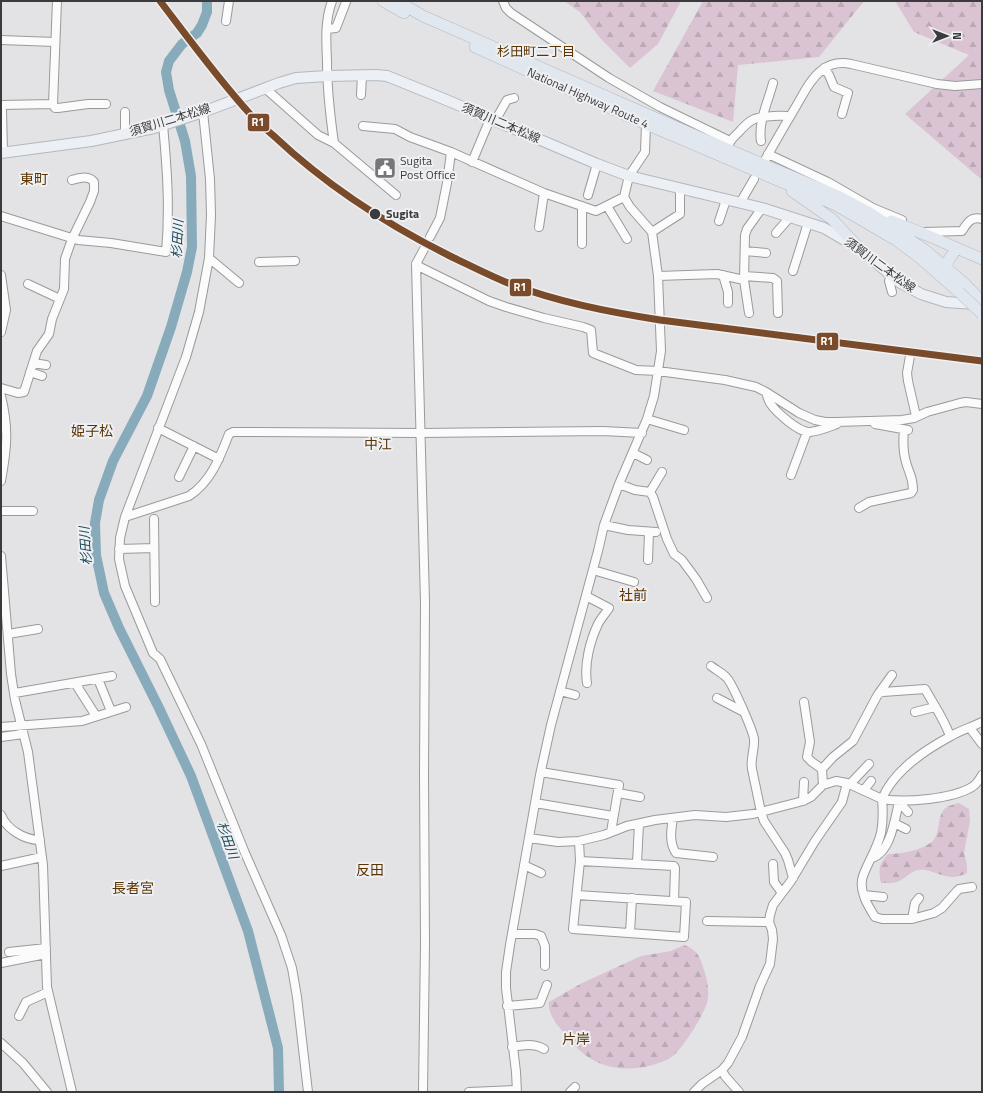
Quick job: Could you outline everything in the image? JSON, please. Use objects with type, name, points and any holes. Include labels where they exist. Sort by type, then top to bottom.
[{"type":"highway","name":"National Highway Route 4","points":[[383,1],[428,26],[775,180]]},
{"type":"highway","name":"National Highway Route 4","points":[[398,1],[423,16],[729,146],[790,176],[814,185],[870,213]]},
{"type":"highway","points":[[775,180],[832,219],[860,249]]},
{"type":"highway","points":[[775,180],[836,205],[896,240],[919,257],[946,273]]},
{"type":"highway","points":[[870,213],[922,232],[982,259]]},
{"type":"highway","points":[[870,213],[900,232],[962,288],[982,303]]},
{"type":"highway","points":[[946,273],[948,261],[956,248]]},
{"type":"highway","points":[[962,288],[982,314]]},
{"type":"main road","name":"須賀川二本松線","points":[[2,153],[91,141],[125,134],[202,112],[296,78],[376,75],[392,78],[629,176],[762,208],[824,228],[860,249],[891,274],[921,294],[946,302],[982,303]]},
{"type":"street","points":[[56,1],[53,104],[55,108],[88,104],[106,104]]},
{"type":"street","points":[[226,20],[229,1]]},
{"type":"street","points":[[332,1],[326,29],[327,90],[334,143]]},
{"type":"street","points":[[503,1],[506,8],[511,13],[609,78],[729,146],[752,120],[764,116],[790,116]]},
{"type":"street","points":[[326,29],[336,28],[346,2]]},
{"type":"street","points":[[1,40],[55,42]]},
{"type":"street","points":[[982,84],[955,86],[937,84],[845,63],[837,63],[824,68],[815,76],[767,157],[828,182],[873,208],[918,226],[922,232],[962,231],[972,219],[982,219]]},
{"type":"street","points":[[824,68],[834,87],[848,93],[842,114]]},
{"type":"street","points":[[361,96],[362,75]]},
{"type":"street","points":[[761,141],[760,131],[762,120],[773,84]]},
{"type":"street","points":[[266,89],[318,135],[334,143],[396,194]]},
{"type":"street","points":[[472,162],[493,120],[507,100],[514,98]]},
{"type":"street","points":[[2,153],[2,107],[53,104]]},
{"type":"street","points":[[125,112],[125,134]]},
{"type":"street","points":[[202,112],[210,179],[209,258],[193,335],[125,517],[120,538],[120,570],[133,608],[152,653],[160,659],[201,744],[245,853],[281,935],[292,968],[298,997],[308,1092]]},
{"type":"street","points":[[1,216],[72,239],[128,245],[166,252],[169,211],[164,124]]},
{"type":"street","points":[[469,1092],[517,1091],[516,1072],[507,1006],[506,972],[541,772],[551,725],[604,525],[619,484],[630,468],[633,454],[642,433],[654,396],[662,340],[658,276],[652,232],[630,207],[624,197],[629,176],[645,152],[646,124]]},
{"type":"street","points":[[363,126],[395,129],[410,137],[451,152],[544,193],[596,211],[624,197]]},
{"type":"street","points":[[430,237],[440,218],[451,152]]},
{"type":"street","points":[[588,195],[597,164]]},
{"type":"street","points":[[1,388],[21,393],[25,390],[37,351],[49,334],[52,319],[64,289],[65,259],[72,239],[90,202],[94,187],[92,180],[87,177],[72,180]]},
{"type":"street","points":[[740,203],[754,179]]},
{"type":"street","points":[[652,232],[680,214],[680,188]]},
{"type":"street","points":[[539,227],[544,193]]},
{"type":"street","points":[[719,221],[726,200]]},
{"type":"street","points":[[582,206],[582,244]]},
{"type":"street","points":[[607,206],[627,239]]},
{"type":"street","points":[[749,313],[744,278],[745,235],[747,229],[762,208]]},
{"type":"street","points":[[776,232],[790,217]]},
{"type":"street","points":[[793,271],[808,222]]},
{"type":"street","points":[[423,1092],[425,944],[425,602],[416,264],[424,249]]},
{"type":"street","points":[[745,252],[766,253]]},
{"type":"street","points":[[209,258],[239,283]]},
{"type":"street","points":[[259,262],[295,261]]},
{"type":"street","points":[[416,264],[489,301],[536,316],[587,328],[592,332],[593,353],[630,369],[639,371],[658,371],[725,380],[756,386],[799,414],[816,420],[841,422],[902,420],[960,403],[966,402],[982,404]]},
{"type":"street","points":[[658,276],[717,274],[744,278],[773,278],[777,281],[778,313]]},
{"type":"street","points":[[891,274],[890,281],[892,292]]},
{"type":"street","points":[[1,275],[5,304],[5,318],[1,332]]},
{"type":"street","points":[[723,275],[728,292],[728,304]]},
{"type":"street","points":[[28,284],[60,299]]},
{"type":"street","points":[[5,304],[12,297]]},
{"type":"street","points":[[910,356],[907,373],[916,416]]},
{"type":"street","points":[[33,363],[46,365]]},
{"type":"street","points":[[30,372],[42,376]]},
{"type":"street","points":[[766,392],[770,403],[785,419],[807,432],[824,429],[841,422]]},
{"type":"street","points":[[1,396],[7,430],[1,481]]},
{"type":"street","points":[[647,419],[684,430]]},
{"type":"street","points":[[859,508],[869,502],[911,493],[914,490],[912,474],[906,463],[904,449],[906,430],[879,425],[869,421]]},
{"type":"street","points":[[158,428],[219,459]]},
{"type":"street","points":[[125,517],[189,496],[196,492],[208,478],[219,459],[229,434],[233,432],[642,433]]},
{"type":"street","points":[[791,475],[807,432]]},
{"type":"street","points":[[179,477],[194,446]]},
{"type":"street","points":[[633,454],[647,460]]},
{"type":"street","points":[[650,492],[662,472]]},
{"type":"street","points":[[619,484],[636,490],[650,492]]},
{"type":"street","points":[[650,492],[674,554],[682,560],[696,579],[707,598]]},
{"type":"street","points":[[1,511],[33,511]]},
{"type":"street","points":[[154,519],[155,602]]},
{"type":"street","points":[[604,525],[628,530],[652,532],[648,560]]},
{"type":"street","points":[[119,549],[154,548]]},
{"type":"street","points":[[1,556],[6,641],[21,725],[28,752],[42,857],[47,987],[72,1092]]},
{"type":"street","points":[[593,570],[634,582]]},
{"type":"street","points":[[586,596],[610,608],[599,623],[591,641],[587,666],[587,684]]},
{"type":"street","points":[[6,641],[38,629]]},
{"type":"street","points":[[1,662],[10,657]]},
{"type":"street","points":[[711,666],[727,677],[738,698],[754,738],[751,763],[760,812],[767,828],[788,860],[793,878]]},
{"type":"street","points":[[823,785],[822,769],[834,756],[853,741],[867,712],[892,675]]},
{"type":"street","points":[[15,693],[112,676]]},
{"type":"street","points":[[98,679],[111,711]]},
{"type":"street","points":[[75,683],[96,716]]},
{"type":"street","points":[[879,693],[925,689],[942,716],[950,736]]},
{"type":"street","points":[[560,691],[575,695]]},
{"type":"street","points":[[717,698],[742,711]]},
{"type":"street","points":[[804,702],[810,742],[808,757],[822,769]]},
{"type":"street","points":[[1,726],[82,720],[126,707]]},
{"type":"street","points":[[915,712],[935,707]]},
{"type":"street","points":[[972,887],[957,891],[942,908],[934,913],[912,919],[882,919],[874,917],[864,895],[862,877],[872,858],[881,833],[882,799],[902,770],[924,751],[950,736],[982,722]]},
{"type":"street","points":[[970,728],[982,744]]},
{"type":"street","points":[[1,737],[24,734]]},
{"type":"street","points":[[694,1092],[702,1084],[722,1070],[728,1063],[742,1036],[770,964],[772,930],[770,914],[773,905],[793,878],[815,841],[842,802],[848,784],[869,764]]},
{"type":"street","points":[[541,772],[619,785],[611,832]]},
{"type":"street","points":[[529,838],[558,842],[579,841],[626,826],[673,818],[695,815],[737,817],[803,801],[811,797],[823,785],[836,781],[864,790],[882,799],[898,802],[954,794],[972,787],[981,780]]},
{"type":"street","points":[[864,790],[871,781]]},
{"type":"street","points":[[803,801],[804,782]]},
{"type":"street","points":[[618,793],[640,796]]},
{"type":"street","points":[[898,802],[908,812]]},
{"type":"street","points":[[872,858],[876,856],[888,841],[894,823],[898,802]]},
{"type":"street","points":[[535,803],[613,816]]},
{"type":"street","points":[[1,815],[7,824],[17,833],[31,840],[40,840]]},
{"type":"street","points":[[673,818],[672,847],[676,853],[713,857]]},
{"type":"street","points":[[894,823],[906,829]]},
{"type":"street","points":[[637,863],[639,824]]},
{"type":"street","points":[[577,895],[686,902],[684,937],[574,929],[577,895],[580,861],[579,841]]},
{"type":"street","points":[[1,866],[42,857]]},
{"type":"street","points":[[580,861],[674,866],[674,901]]},
{"type":"street","points":[[773,864],[774,882],[782,893]]},
{"type":"street","points":[[524,865],[541,873]]},
{"type":"street","points":[[864,895],[883,897]]},
{"type":"street","points":[[630,933],[632,898]]},
{"type":"street","points":[[912,919],[915,903],[919,898]]},
{"type":"street","points":[[707,921],[770,922]]},
{"type":"street","points":[[512,934],[535,934],[541,936],[545,946],[545,966]]},
{"type":"street","points":[[9,952],[46,951]]},
{"type":"street","points":[[1,963],[46,951]]},
{"type":"street","points":[[507,1006],[540,1003],[547,985]]},
{"type":"street","points":[[18,1016],[26,1002],[48,992]]},
{"type":"street","points":[[1,1043],[23,1063],[46,1092]]},
{"type":"street","points":[[512,1047],[538,1045],[544,1049]]},
{"type":"street","points":[[722,1070],[725,1076],[739,1092]]},
{"type":"green space","points":[[564,1],[681,1],[658,44],[630,68],[600,38],[580,12]]},
{"type":"green space","points":[[703,1],[864,1],[819,57],[738,65],[733,122],[653,91]]},
{"type":"green space","points":[[895,1],[982,1],[982,180],[905,114],[969,55],[914,32]]},
{"type":"green space","points":[[959,803],[969,809],[970,821],[964,853],[967,873],[953,877],[930,871],[918,870],[897,882],[881,883],[880,867],[888,854],[915,850],[933,841],[936,836],[944,809]]},
{"type":"green space","points":[[684,945],[692,949],[700,958],[707,982],[708,999],[705,1009],[691,1033],[680,1049],[668,1059],[644,1067],[632,1068],[621,1068],[599,1063],[579,1050],[560,1028],[550,1013],[549,1002],[582,983],[641,956],[671,951]]},
{"type":"waterway","name":"杉田川","points":[[207,1],[207,12],[202,25],[197,33],[182,44],[169,61],[166,72],[169,90],[185,141],[191,176],[192,247],[187,272],[171,327],[147,396],[113,461],[99,500],[95,523],[96,555],[104,593],[119,628],[191,776],[248,931],[278,1048],[279,1092]]},
{"type":"tunnel","points":[[424,249],[430,237]]},
{"type":"transit line","name":"R1","points":[[160,1],[238,101],[259,123],[315,172],[358,203],[403,231],[426,244],[501,280],[545,296],[602,310],[641,317],[982,361]]},
{"type":"place","name":"Sugita Post Office","points":[[385,168]]},
{"type":"place","name":"Sugita","points":[[375,214]]},
{"type":"district","name":"杉田町二丁目","points":[[536,51]]},
{"type":"district","name":"東町","points":[[34,179]]},
{"type":"district","name":"姫子松","points":[[92,431]]},
{"type":"district","name":"中江","points":[[378,444]]},
{"type":"district","name":"社前","points":[[633,595]]},
{"type":"district","name":"反田","points":[[370,870]]},
{"type":"district","name":"長者宮","points":[[133,888]]},
{"type":"district","name":"片岸","points":[[576,1039]]}]
